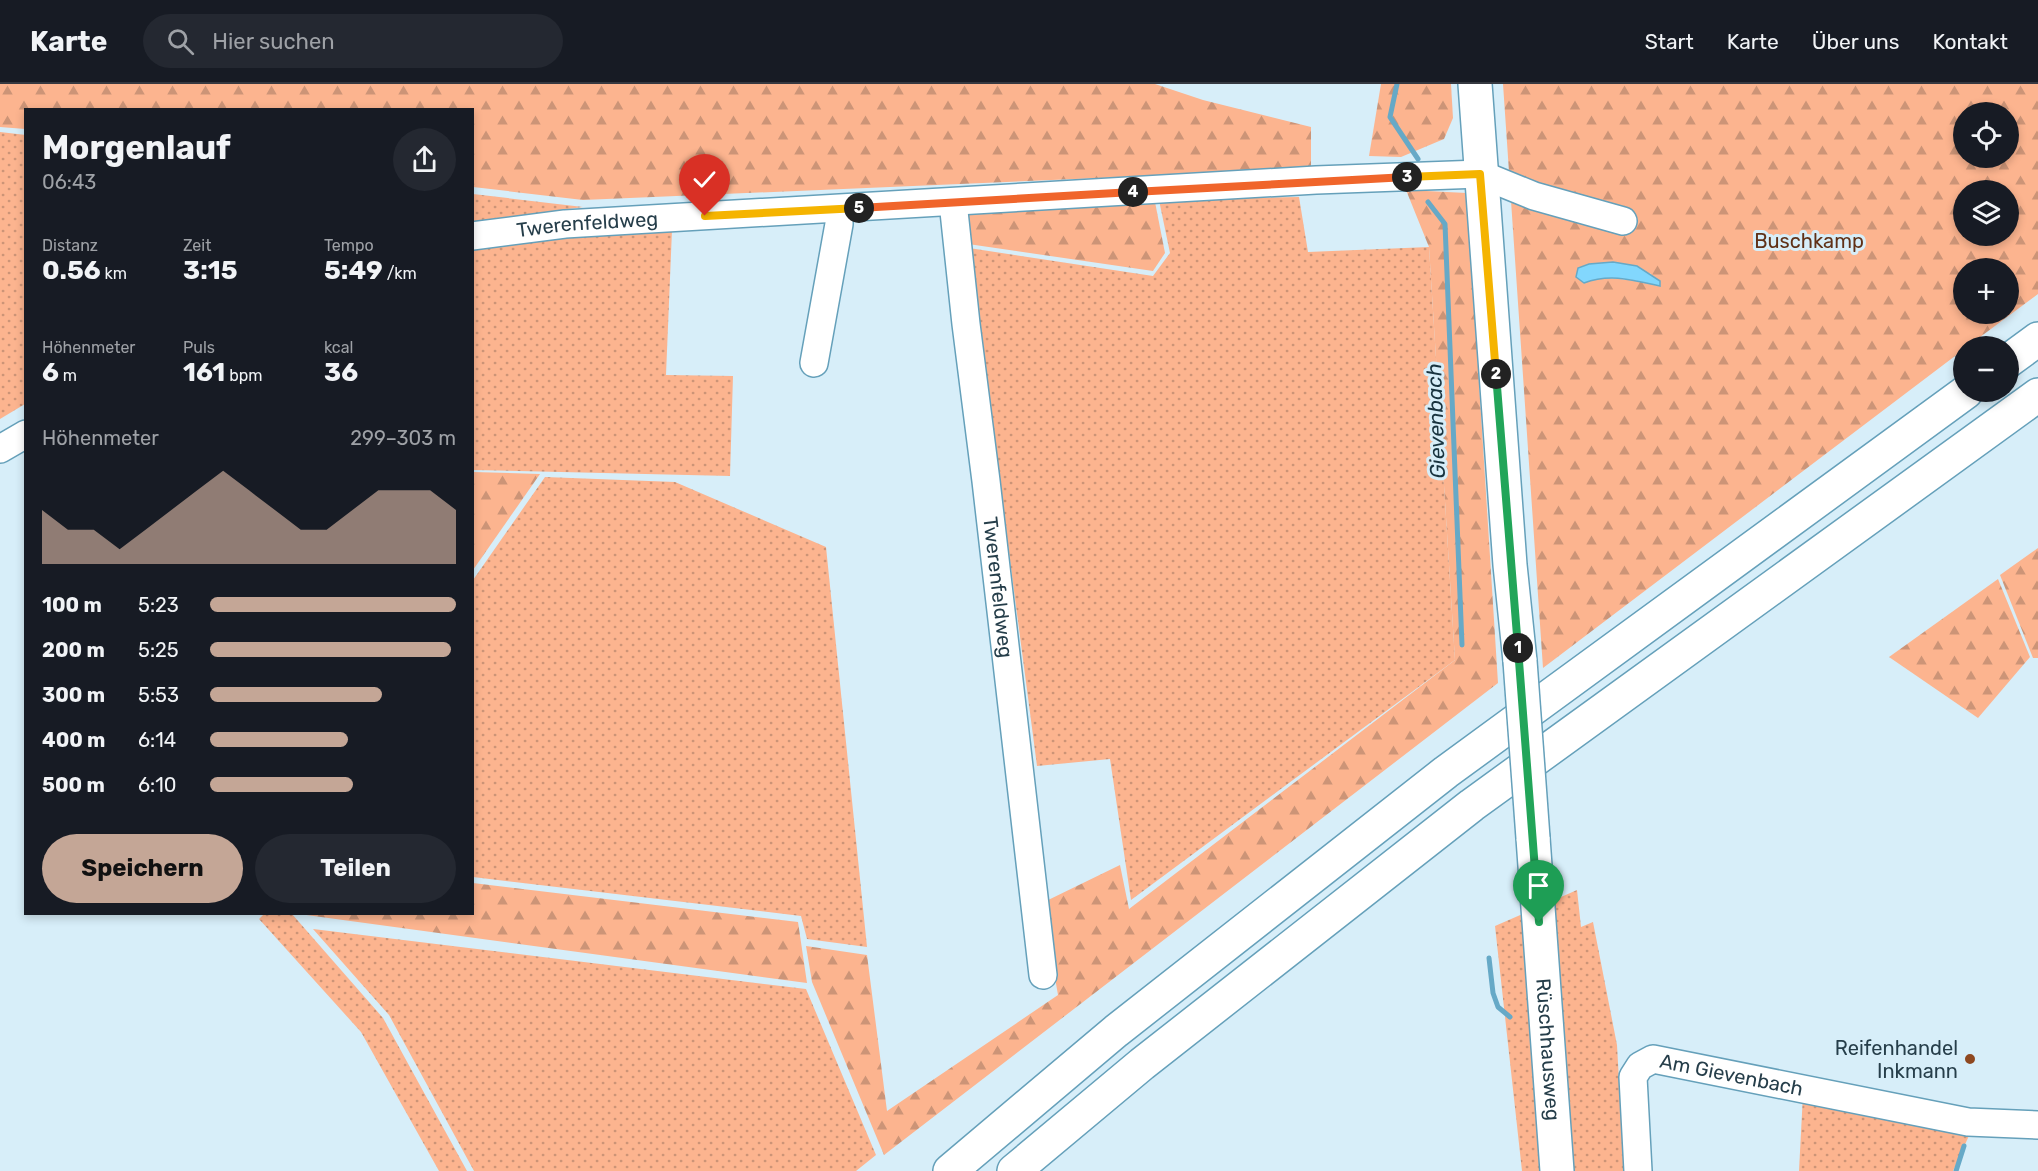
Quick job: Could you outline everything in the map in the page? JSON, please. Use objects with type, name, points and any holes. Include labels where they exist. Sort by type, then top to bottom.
[{"type":"main road","name":"Rüschhausweg","points":[[1475,84],[1557,1171]]},
{"type":"main road","points":[[2019,352],[2038,339]]},
{"type":"main road","points":[[1014,1171],[1151,1057],[1472,805],[2038,395]]},
{"type":"main road","points":[[950,1171],[1116,1031],[1446,772],[1953,402]]},
{"type":"street","name":"Twerenfeldweg","points":[[474,236],[565,224],[1316,180],[1480,174]]},
{"type":"street","points":[[1480,174],[1534,196],[1623,221]]},
{"type":"street","name":"Twerenfeldweg","points":[[953,202],[1043,975]]},
{"type":"street","points":[[814,363],[839,224],[839,209]]},
{"type":"street","points":[[0,449],[24,435]]},
{"type":"street","name":"Am Gievenbach","points":[[1638,1171],[1633,1077],[1640,1066],[1653,1059],[1968,1122],[2038,1125]]},
{"type":"green space","points":[[0,84],[1155,84],[1203,100],[1311,127],[1311,169],[583,200],[474,187],[474,108],[24,108],[24,129],[0,127]]},
{"type":"green space","points":[[1381,84],[1451,84],[1453,118],[1444,139],[1401,157],[1369,156]]},
{"type":"green space","name":"Buschkamp","points":[[1503,84],[2038,84],[2038,294],[2019,308],[2019,258],[1953,258],[1953,324],[1998,324],[1981,336],[1953,336],[1953,358],[1543,668]],"holes":[[[1650,273],[1659,286],[1600,277]]]},
{"type":"green space","points":[[0,132],[24,135],[24,405],[0,419]]},
{"type":"green space","points":[[1406,190],[1467,193],[1498,683],[884,1155],[812,982],[806,946],[867,955],[887,1111],[1058,995],[1042,903],[1120,865],[1129,909],[1455,660],[1429,247]]},
{"type":"green space","points":[[474,194],[583,207],[474,222]]},
{"type":"green space","points":[[1299,197],[1308,252],[1429,247],[1455,660],[1131,900],[1110,759],[1037,766],[969,248],[1153,276],[1170,253],[1159,200]]},
{"type":"green space","points":[[1155,202],[1165,253],[1153,271],[968,244],[963,204]]},
{"type":"green space","points":[[672,230],[666,375],[733,376],[730,476],[474,470],[474,244]]},
{"type":"green space","points":[[474,472],[540,474],[474,569]]},
{"type":"green space","points":[[545,477],[675,482],[826,547],[867,947],[807,939],[801,916],[474,877],[474,579]]},
{"type":"green space","points":[[2038,548],[2038,658],[2033,658],[2000,575]]},
{"type":"green space","points":[[1998,579],[2030,657],[1978,718],[1889,657]]},
{"type":"green space","points":[[474,883],[798,922],[807,983],[306,915],[474,915]]},
{"type":"green space","points":[[1577,890],[1581,927],[1593,922],[1617,1045],[1624,1171],[1522,1171],[1495,926]]},
{"type":"green space","points":[[263,915],[293,915],[383,1018],[467,1171],[439,1171],[361,1032],[259,919]]},
{"type":"green space","points":[[313,929],[806,989],[876,1155],[856,1171],[474,1171],[389,1015]]},
{"type":"green space","points":[[1803,1094],[1972,1129],[1953,1171],[1799,1171]]},
{"type":"water","points":[[1613,262],[1637,266],[1660,281],[1660,286],[1612,278],[1584,283],[1576,277],[1578,268],[1589,264]]},
{"type":"waterway","name":"Gievenbach","points":[[1397,84],[1390,117],[1418,159]]},
{"type":"waterway","name":"Gievenbach","points":[[1428,202],[1445,224],[1462,645]]},
{"type":"waterway","name":"Gievenbach","points":[[1489,958],[1493,993],[1498,1007],[1510,1017]]},
{"type":"waterway","name":"Gievenbach","points":[[1956,1171],[1964,1146]]},
{"type":"place","name":"Reifenhandel Inkmann","points":[[1970,1059]]},
{"type":"route","points":[[705,216],[1316,180],[1480,174],[1539,922]]}]
